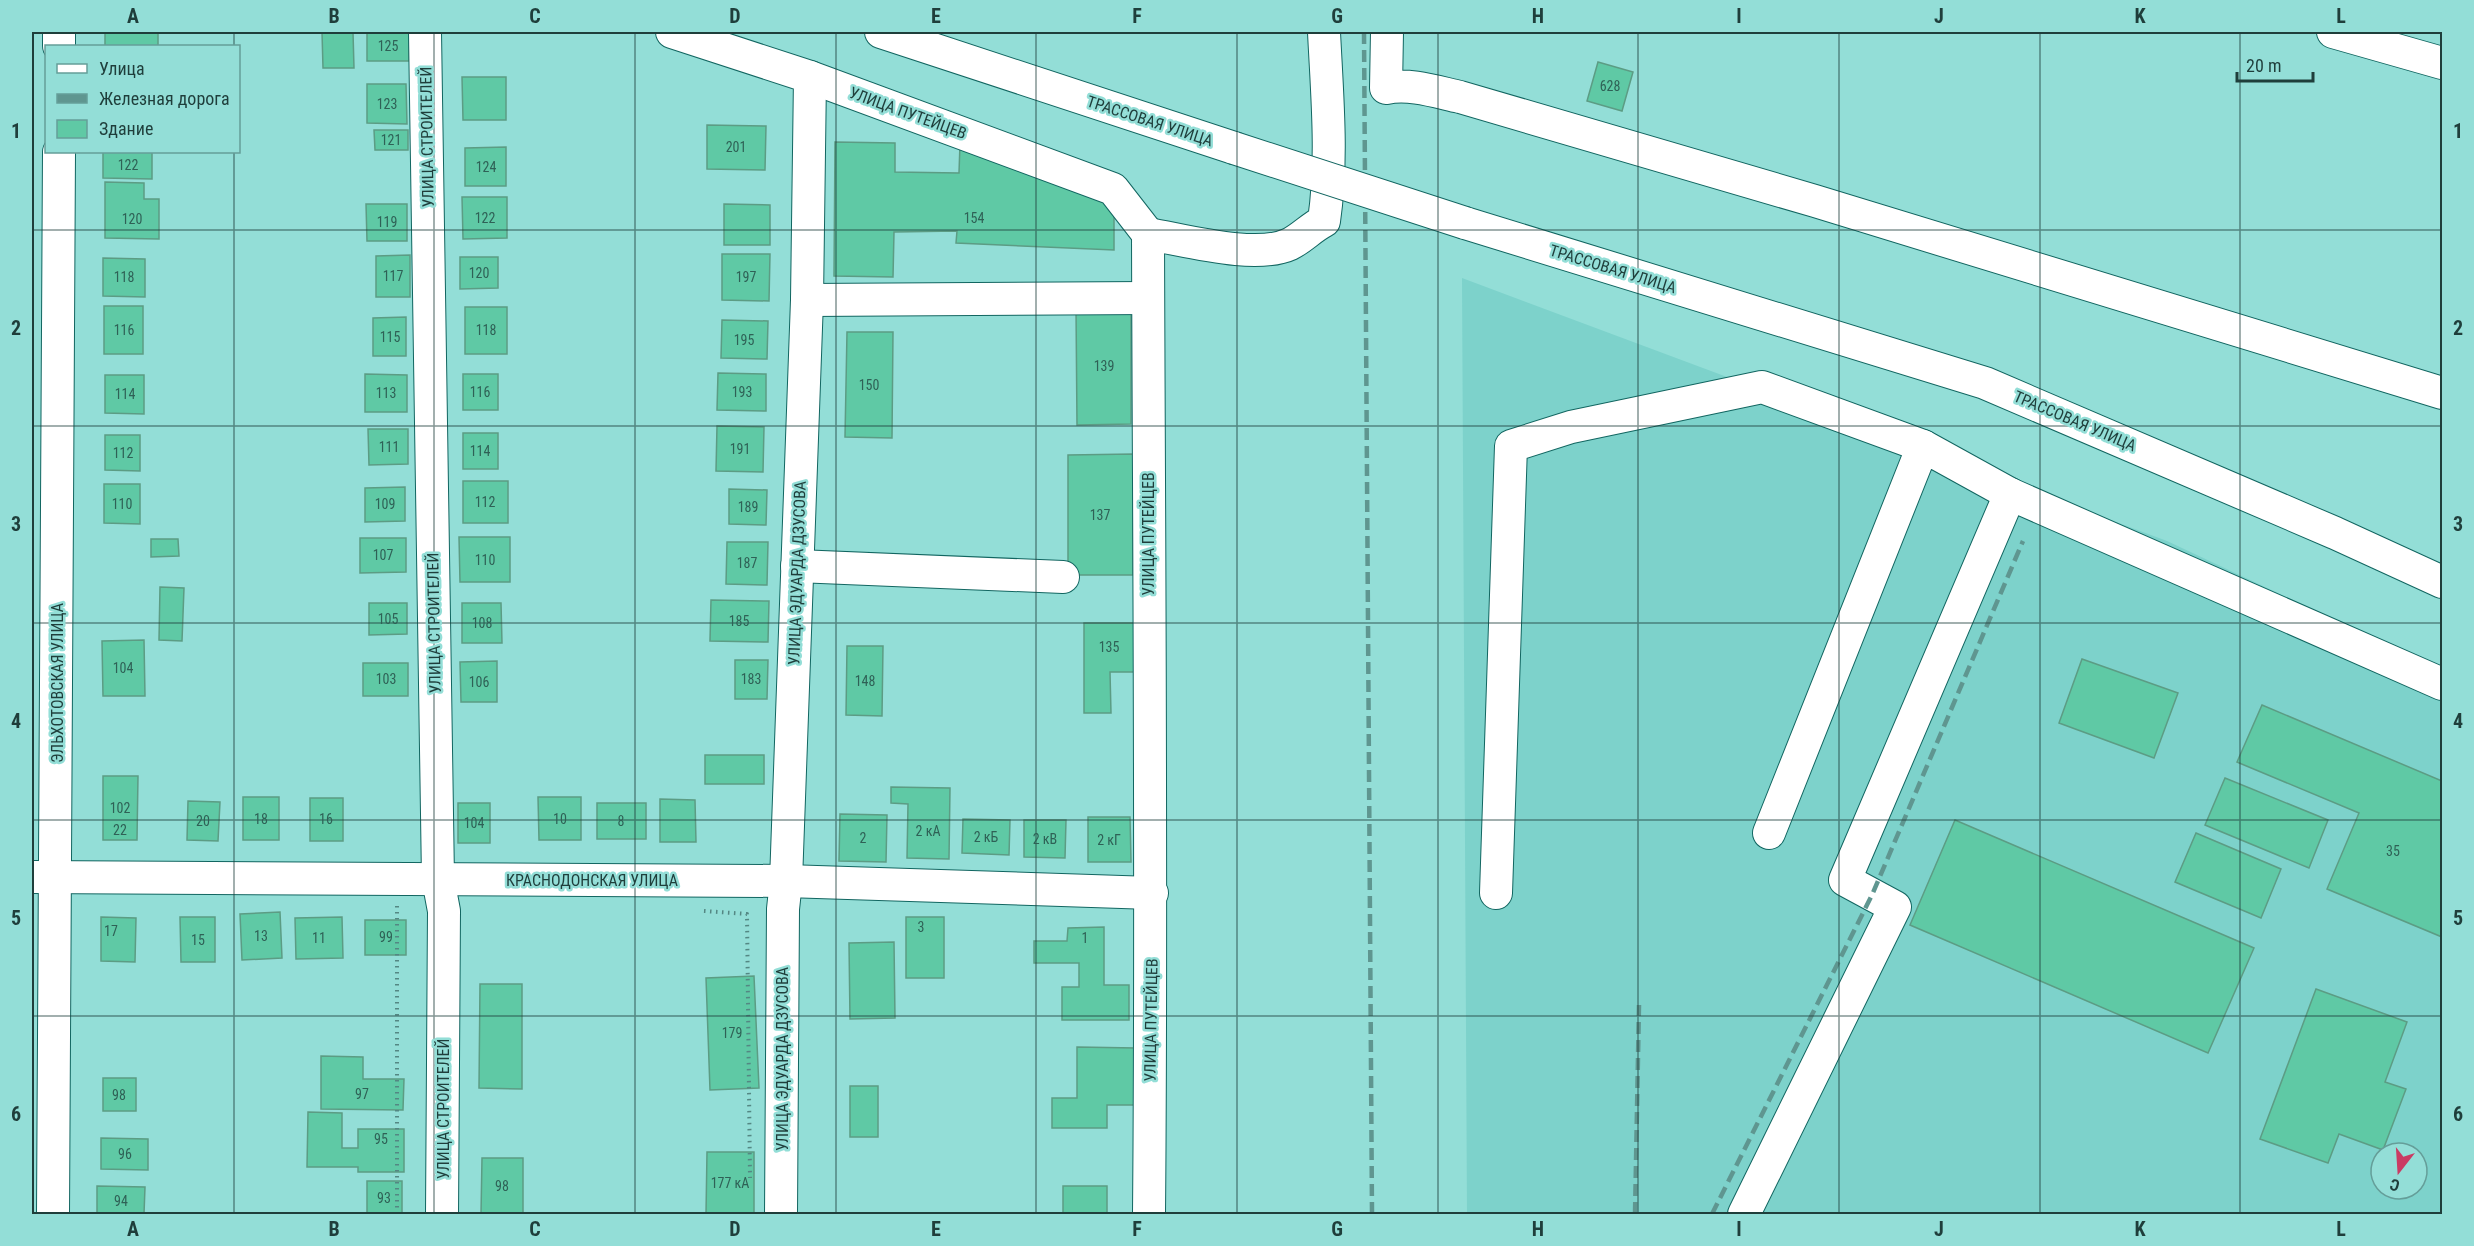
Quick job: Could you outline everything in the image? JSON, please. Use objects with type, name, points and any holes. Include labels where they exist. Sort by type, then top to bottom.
[{"type":"street","name":"УЛИЦА СТРОИТЕЛЕЙ","points":[[425,32],[438,879],[444,911],[442,1215]]},
{"type":"street","points":[[672,32],[810,77]]},
{"type":"street","name":"ТРАССОВАЯ УЛИЦА","points":[[882,32],[1465,223],[1985,383],[2335,533],[2442,582]]},
{"type":"street","points":[[1148,234],[1245,249],[1270,249],[1289,245],[1324,221],[1327,200],[1328,116],[1324,32]]},
{"type":"street","points":[[1387,32],[1386,88],[1396,86],[1460,97],[1803,198],[2442,393]]},
{"type":"street","points":[[2334,32],[2442,63]]},
{"type":"street","name":"УЛИЦА ПУТЕЙЦЕВ","points":[[810,77],[1113,189],[1148,234],[1148,624],[1152,893],[1149,1215]]},
{"type":"street","name":"УЛИЦА ЭДУАРДА ДЗУСОВА","points":[[781,1215],[783,909],[786,881],[807,300],[810,77]]},
{"type":"street","name":"ЭЛЬХОТОВСКАЯ УЛИЦА","points":[[53,1215],[44,877],[59,153]]},
{"type":"street","points":[[807,300],[1148,298]]},
{"type":"street","points":[[1496,893],[1511,446],[1571,427],[1762,387],[1923,446],[2010,494],[2442,684]]},
{"type":"street","points":[[1769,833],[1923,446]]},
{"type":"street","points":[[1744,1215],[1895,907],[1845,880],[2010,494]]},
{"type":"street","points":[[798,566],[1063,577]]},
{"type":"street","name":"КРАСНОДОНСКАЯ УЛИЦА","points":[[44,877],[786,881],[1152,893]]},
{"type":"path","points":[[397,899],[397,1215]]},
{"type":"path","points":[[700,911],[747,914],[750,1180]]},
{"type":"shaded area","points":[[1462,278],[2167,541],[2442,670],[2442,1214],[1467,1214]]},
{"type":"building","points":[[105,32],[158,32],[158,45],[105,45]]},
{"type":"building","points":[[322,32],[353,32],[354,68],[323,68]]},
{"type":"building","points":[[367,32],[409,32],[409,61],[367,61]]},
{"type":"building","points":[[1598,62],[1633,72],[1622,111],[1587,101]]},
{"type":"building","points":[[462,77],[506,77],[506,120],[463,120]]},
{"type":"building","points":[[367,84],[406,84],[407,124],[367,123]]},
{"type":"building","points":[[707,125],[766,126],[765,170],[707,169]]},
{"type":"building","points":[[374,130],[408,130],[408,150],[375,150]]},
{"type":"building","points":[[835,142],[895,143],[895,172],[959,173],[960,144],[1114,205],[1114,250],[956,243],[957,231],[894,232],[893,277],[834,276]]},
{"type":"building","points":[[506,147],[506,186],[465,186],[465,148]]},
{"type":"building","points":[[103,153],[152,153],[152,179],[103,178]]},
{"type":"building","points":[[105,182],[144,183],[144,199],[159,199],[159,239],[105,238]]},
{"type":"building","points":[[462,197],[507,197],[507,238],[463,239]]},
{"type":"building","points":[[366,204],[407,204],[407,241],[367,241]]},
{"type":"building","points":[[724,204],[770,205],[770,245],[724,245]]},
{"type":"building","points":[[722,254],[770,254],[769,301],[722,300]]},
{"type":"building","points":[[410,255],[410,297],[376,297],[376,256]]},
{"type":"building","points":[[460,257],[498,257],[498,288],[460,289]]},
{"type":"building","points":[[103,258],[145,259],[145,297],[103,296]]},
{"type":"building","points":[[104,306],[143,306],[143,354],[104,354]]},
{"type":"building","points":[[465,307],[507,307],[507,354],[465,354]]},
{"type":"building","points":[[1076,308],[1131,308],[1131,424],[1077,425]]},
{"type":"building","points":[[406,317],[406,356],[373,356],[373,318]]},
{"type":"building","points":[[722,320],[768,321],[767,359],[721,358]]},
{"type":"building","points":[[847,332],[893,332],[892,438],[845,437]]},
{"type":"building","points":[[718,373],[766,374],[766,411],[717,410]]},
{"type":"building","points":[[365,374],[407,375],[407,412],[365,412]]},
{"type":"building","points":[[463,374],[498,374],[498,410],[463,410]]},
{"type":"building","points":[[105,375],[144,375],[144,414],[105,413]]},
{"type":"building","points":[[717,426],[764,427],[763,472],[716,471]]},
{"type":"building","points":[[368,429],[408,429],[408,464],[369,465]]},
{"type":"building","points":[[463,433],[498,433],[498,469],[463,469]]},
{"type":"building","points":[[105,435],[140,435],[140,471],[105,470]]},
{"type":"building","points":[[1133,454],[1133,575],[1068,575],[1068,455]]},
{"type":"building","points":[[463,481],[508,481],[508,523],[463,523]]},
{"type":"building","points":[[104,484],[140,484],[140,524],[104,523]]},
{"type":"building","points":[[405,487],[405,521],[365,522],[365,488]]},
{"type":"building","points":[[729,489],[767,490],[766,525],[729,524]]},
{"type":"building","points":[[459,537],[510,537],[510,582],[460,582]]},
{"type":"building","points":[[360,538],[406,538],[406,572],[360,573]]},
{"type":"building","points":[[151,539],[178,539],[179,556],[151,557]]},
{"type":"building","points":[[727,542],[768,542],[767,585],[726,584]]},
{"type":"building","points":[[160,587],[184,588],[182,641],[159,640]]},
{"type":"building","points":[[711,600],[769,601],[768,642],[710,641]]},
{"type":"building","points":[[369,603],[407,603],[407,634],[369,635]]},
{"type":"building","points":[[462,603],[501,603],[502,643],[462,643]]},
{"type":"building","points":[[1084,623],[1134,623],[1134,672],[1110,672],[1111,713],[1084,713]]},
{"type":"building","points":[[144,640],[145,696],[103,696],[102,641]]},
{"type":"building","points":[[847,646],[883,646],[882,716],[846,715]]},
{"type":"building","points":[[2082,659],[2178,693],[2154,758],[2059,723]]},
{"type":"building","points":[[735,660],[768,660],[767,699],[735,699]]},
{"type":"building","points":[[497,661],[497,702],[461,702],[460,662]]},
{"type":"building","points":[[363,663],[408,663],[408,696],[363,696]]},
{"type":"building","points":[[2262,705],[2442,781],[2442,937],[2327,889],[2359,813],[2237,762]]},
{"type":"building","points":[[705,755],[764,755],[764,784],[705,784]]},
{"type":"building","points":[[103,776],[138,776],[137,840],[103,840]]},
{"type":"building","points":[[2225,778],[2328,820],[2309,868],[2205,825]]},
{"type":"building","points":[[891,787],[950,788],[949,859],[907,858],[908,804],[891,803]]},
{"type":"building","points":[[243,797],[279,797],[279,840],[243,840]]},
{"type":"building","points":[[538,797],[581,797],[581,840],[539,840]]},
{"type":"building","points":[[310,798],[343,798],[343,841],[310,841]]},
{"type":"building","points":[[660,799],[695,800],[696,842],[660,842]]},
{"type":"building","points":[[188,801],[220,802],[218,841],[187,840]]},
{"type":"building","points":[[458,803],[490,803],[490,843],[458,843]]},
{"type":"building","points":[[597,803],[646,803],[646,839],[597,839]]},
{"type":"building","points":[[840,814],[887,815],[886,862],[839,861]]},
{"type":"building","points":[[1088,817],[1130,817],[1131,862],[1088,862]]},
{"type":"building","points":[[963,819],[1010,820],[1009,855],[962,853]]},
{"type":"building","points":[[1024,820],[1066,820],[1065,858],[1024,857]]},
{"type":"building","points":[[1955,820],[2254,948],[2208,1053],[1910,925]]},
{"type":"building","points":[[2196,833],[2281,869],[2261,918],[2175,882]]},
{"type":"building","points":[[280,912],[282,958],[242,960],[240,914]]},
{"type":"building","points":[[101,917],[136,918],[135,962],[101,961]]},
{"type":"building","points":[[180,917],[215,917],[215,962],[181,962]]},
{"type":"building","points":[[342,917],[343,958],[296,959],[295,918]]},
{"type":"building","points":[[906,917],[944,917],[944,978],[906,978]]},
{"type":"building","points":[[365,920],[406,920],[406,955],[365,955]]},
{"type":"building","points":[[1104,927],[1104,985],[1129,985],[1129,1020],[1062,1020],[1062,987],[1079,987],[1079,963],[1034,963],[1034,941],[1067,941],[1068,928]]},
{"type":"building","points":[[894,942],[895,1018],[850,1019],[849,943]]},
{"type":"building","points":[[754,976],[759,1088],[710,1090],[706,978]]},
{"type":"building","points":[[480,984],[522,984],[522,1089],[479,1088]]},
{"type":"building","points":[[2316,989],[2407,1022],[2385,1082],[2406,1089],[2386,1141],[2369,1141],[2369,1145],[2339,1134],[2328,1163],[2260,1139]]},
{"type":"building","points":[[1077,1047],[1136,1048],[1136,1105],[1107,1105],[1107,1128],[1052,1128],[1052,1098],[1077,1098]]},
{"type":"building","points":[[321,1056],[363,1057],[363,1079],[404,1079],[403,1110],[321,1109]]},
{"type":"building","points":[[103,1078],[136,1078],[136,1111],[103,1111]]},
{"type":"building","points":[[850,1086],[878,1086],[878,1137],[850,1137]]},
{"type":"building","points":[[308,1112],[342,1113],[342,1148],[358,1148],[358,1129],[404,1129],[404,1172],[358,1172],[358,1167],[307,1167]]},
{"type":"building","points":[[101,1138],[148,1139],[148,1170],[101,1169]]},
{"type":"building","points":[[707,1152],[754,1152],[754,1214],[706,1214]]},
{"type":"building","points":[[482,1158],[523,1158],[523,1214],[481,1214]]},
{"type":"building","points":[[367,1181],[402,1181],[402,1214],[367,1214]]},
{"type":"building","points":[[97,1186],[145,1187],[144,1214],[97,1214]]},
{"type":"building","points":[[1063,1186],[1107,1186],[1107,1214],[1063,1214]]},
{"type":"railway","points":[[1364,32],[1372,1214]]},
{"type":"railway","points":[[1712,1214],[1872,895],[2023,541]]},
{"type":"railway","points":[[1635,1214],[1639,1005]]}]
